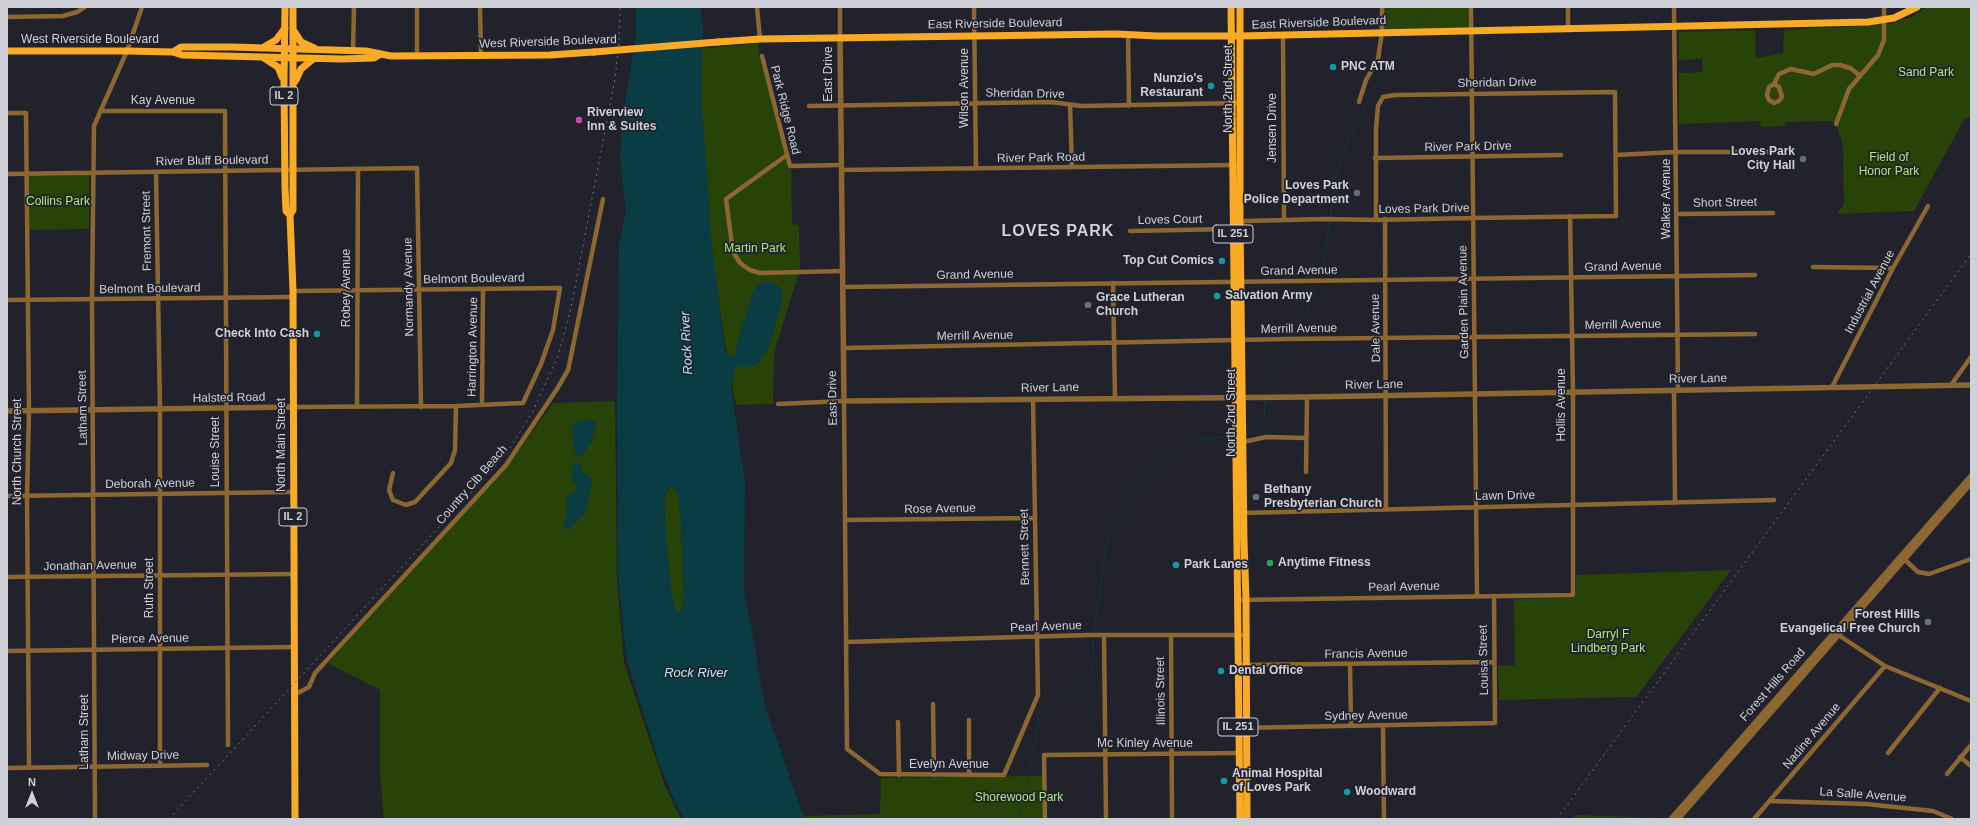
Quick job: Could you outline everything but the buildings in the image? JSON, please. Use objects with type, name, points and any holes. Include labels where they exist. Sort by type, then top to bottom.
[{"type":"main road","name":"IL 2","points":[[284,49],[286,28],[285,7]]},
{"type":"main road","name":"IL 2","points":[[293,7],[293,49]]},
{"type":"main road","name":"North 2nd Street","points":[[1231,7],[1230,36],[1235,431],[1240,441]]},
{"type":"main road","name":"North 2nd Street","points":[[1240,7],[1240,223],[1243,429],[1240,441],[1240,513],[1237,600],[1238,665],[1242,728],[1240,819]]},
{"type":"main road","name":"East Riverside Boulevard","points":[[718,42],[760,39],[974,35],[1128,34],[1157,36],[1240,36],[1407,31],[1675,27],[1884,20],[1901,15],[1917,7]]},
{"type":"main road","points":[[261,48],[276,40],[286,28]]},
{"type":"main road","points":[[294,31],[301,42],[320,51]]},
{"type":"main road","name":"West Riverside Boulevard","points":[[7,51],[127,51],[173,52],[182,55],[284,58],[370,58],[379,55],[417,56],[594,52],[718,42]]},
{"type":"main road","name":"West Riverside Boulevard","points":[[173,52],[181,47],[261,48],[375,52],[379,55]]},
{"type":"main road","name":"North Main Street","points":[[284,49],[286,211],[290,215]]},
{"type":"main road","name":"North Main Street","points":[[293,49],[293,210],[290,215],[293,407],[295,819]]},
{"type":"main road","points":[[262,57],[278,67],[284,83]]},
{"type":"main road","points":[[292,84],[296,80],[301,69],[314,58]]},
{"type":"main road","name":"North 2nd Street","points":[[1240,513],[1246,600],[1246,665],[1242,728]]},
{"type":"main road","name":"North 2nd Street","points":[[1242,753],[1247,819]]},
{"type":"street","points":[[7,17],[63,16],[77,12],[85,7]]},
{"type":"street","name":"Latham Street","points":[[95,819],[92,300],[92,173],[94,126],[127,51],[142,7]]},
{"type":"street","points":[[353,51],[354,7]]},
{"type":"street","points":[[417,7],[417,56]]},
{"type":"street","points":[[480,7],[481,55]]},
{"type":"street","points":[[756,7],[760,39]]},
{"type":"street","name":"East Drive","points":[[840,7],[848,749],[880,774]]},
{"type":"street","name":"Wilson Avenue","points":[[974,7],[976,169]]},
{"type":"street","points":[[1359,102],[1366,80],[1378,59],[1382,32],[1382,7]]},
{"type":"street","name":"Garden Plain Avenue","points":[[1471,7],[1477,596]]},
{"type":"street","points":[[1568,7],[1568,28]]},
{"type":"street","name":"Walker Avenue","points":[[1674,7],[1678,214],[1676,276],[1677,334],[1675,503]]},
{"type":"street","points":[[1836,124],[1845,95],[1878,55],[1884,40],[1884,7]]},
{"type":"street","points":[[1128,34],[1129,106]]},
{"type":"street","name":"Jensen Drive","points":[[1283,34],[1284,220]]},
{"type":"street","name":"Park Ridge Road","points":[[762,56],[789,164],[792,167],[841,168]]},
{"type":"street","points":[[1774,84],[1779,74],[1791,69],[1814,74],[1832,66],[1840,65],[1850,68],[1860,75]]},
{"type":"street","name":"Sheridan Drive","points":[[1375,158],[1377,110],[1381,98],[1395,95],[1615,92],[1616,155]]},
{"type":"street","name":"Sheridan Drive","points":[[809,106],[840,104],[1050,102],[1070,105],[1129,106],[1240,103]]},
{"type":"street","points":[[1070,105],[1072,167]]},
{"type":"street","name":"Kay Avenue","points":[[100,111],[225,110]]},
{"type":"street","name":"Louise Street","points":[[225,110],[226,576],[228,745]]},
{"type":"street","name":"North Church Street","points":[[7,113],[26,114],[29,411],[27,495],[29,577],[29,767]]},
{"type":"street","points":[[1616,155],[1676,152],[1772,152]]},
{"type":"street","points":[[787,155],[726,199],[733,252],[740,262],[750,270],[760,273],[843,271]]},
{"type":"street","name":"River Park Drive","points":[[1375,158],[1473,158],[1561,155]]},
{"type":"street","name":"Loves Park Drive","points":[[1233,226],[1245,221],[1616,216],[1616,155]]},
{"type":"street","points":[[1375,158],[1376,220]]},
{"type":"street","name":"River Park Road","points":[[841,168],[976,169],[1240,165]]},
{"type":"street","name":"River Bluff Boulevard","points":[[7,174],[418,168]]},
{"type":"street","name":"Normandy Avenue","points":[[418,168],[421,407]]},
{"type":"street","name":"Robey Avenue","points":[[357,407],[358,169]]},
{"type":"street","name":"Fremont Street","points":[[156,172],[160,410]]},
{"type":"street","name":"Country Clb Beach","points":[[294,695],[308,687],[318,669],[506,465],[557,389],[568,370],[603,199]]},
{"type":"street","name":"Industrial Avenue","points":[[1832,387],[1893,268],[1928,206]]},
{"type":"street","name":"Short Street","points":[[1678,214],[1773,213]]},
{"type":"street","name":"Hollis Avenue","points":[[1570,216],[1573,595]]},
{"type":"street","name":"Dale Avenue","points":[[1385,220],[1386,509]]},
{"type":"street","name":"Loves Court","points":[[1130,231],[1228,229],[1233,226]]},
{"type":"street","points":[[1813,267],[1893,268]]},
{"type":"street","name":"Grand Avenue","points":[[843,287],[1755,275]]},
{"type":"street","points":[[1113,283],[1115,398]]},
{"type":"street","name":"Belmont Boulevard","points":[[7,300],[226,298],[357,291],[560,288],[553,330],[541,364],[523,403]]},
{"type":"street","name":"Harrington Avenue","points":[[482,405],[484,289]]},
{"type":"street","name":"Merrill Avenue","points":[[844,348],[1114,344],[1287,339],[1386,339],[1474,336],[1755,334]]},
{"type":"street","points":[[1951,385],[1971,356]]},
{"type":"street","name":"River Lane","points":[[778,404],[844,401],[1235,397],[1270,398],[1971,385]]},
{"type":"street","points":[[1306,472],[1305,438],[1307,397]]},
{"type":"street","name":"Bennett Street","points":[[1033,399],[1038,696]]},
{"type":"street","name":"Halsted Road","points":[[7,411],[293,407],[421,407],[523,403]]},
{"type":"street","points":[[393,473],[388,490],[393,500],[406,505],[415,502],[451,463],[455,450],[456,406]]},
{"type":"street","name":"Ruth Street","points":[[160,410],[160,766]]},
{"type":"street","points":[[1240,441],[1266,437],[1305,438]]},
{"type":"street","name":"Forest Hills Road","points":[[1671,819],[1687,804],[1836,634],[1971,476]]},
{"type":"street","name":"Forest Hills Road","points":[[1902,557],[1971,483]]},
{"type":"street","name":"Deborah Avenue","points":[[7,496],[293,492]]},
{"type":"street","name":"Lawn Drive","points":[[1240,513],[1774,500]]},
{"type":"street","name":"Rose Avenue","points":[[846,520],[1035,518]]},
{"type":"street","points":[[1902,557],[1918,572],[1929,574],[1970,561]]},
{"type":"street","name":"Jonathan Avenue","points":[[7,577],[226,576],[293,574]]},
{"type":"street","name":"Pearl Avenue","points":[[1237,600],[1573,595]]},
{"type":"street","name":"Louisa Street","points":[[1494,596],[1493,662],[1495,723]]},
{"type":"street","name":"Pearl Avenue","points":[[846,642],[1090,635],[1246,634]]},
{"type":"street","points":[[1836,634],[1885,666],[1971,701]]},
{"type":"street","points":[[1101,635],[1106,754],[1106,819]]},
{"type":"street","name":"Illinois Street","points":[[1171,635],[1172,819]]},
{"type":"street","name":"Pierce Avenue","points":[[7,651],[294,646]]},
{"type":"street","name":"Francis Avenue","points":[[1238,665],[1493,662]]},
{"type":"street","points":[[1350,664],[1351,726]]},
{"type":"street","name":"Nadine Avenue","points":[[1754,819],[1885,666]]},
{"type":"street","points":[[1888,753],[1940,688]]},
{"type":"street","name":"Evelyn Avenue","points":[[880,774],[1004,775],[1038,696]]},
{"type":"street","points":[[932,704],[934,775]]},
{"type":"street","points":[[969,720],[969,775]]},
{"type":"street","points":[[898,722],[899,775]]},
{"type":"street","name":"Sydney Avenue","points":[[1242,728],[1495,723]]},
{"type":"street","points":[[1383,726],[1384,819]]},
{"type":"street","points":[[1947,774],[1971,744]]},
{"type":"street","name":"Mc Kinley Avenue","points":[[1045,819],[1044,755],[1242,753]]},
{"type":"street","points":[[1960,757],[1971,766]]},
{"type":"street","name":"Midway Drive","points":[[7,768],[207,765]]},
{"type":"street","name":"La Salle Avenue","points":[[1770,801],[1866,804],[1933,811],[1952,819]]},
{"type":"street","name":"Forest Hills Road","points":[[1678,819],[1687,804]]},
{"type":"green space","points":[[1382,7],[1471,7],[1471,31],[1382,32]]},
{"type":"green space","name":"Field of Honor Park","points":[[1927,7],[1971,7],[1971,118],[1965,118],[1914,211],[1837,214],[1844,204],[1843,145],[1836,124],[1832,121],[1786,122],[1784,126],[1761,127],[1760,121],[1679,124],[1679,73],[1703,72],[1702,59],[1679,60],[1679,32],[1755,30],[1756,58],[1783,53],[1784,30],[1890,24],[1912,17]]},
{"type":"green space","name":"Martin Park","points":[[758,43],[760,60],[791,168],[792,224],[799,225],[800,269],[774,353],[773,404],[736,405],[733,391],[731,359],[726,349],[710,240],[701,127],[699,49]]},
{"type":"green space","name":"Collins Park","points":[[87,175],[89,177],[89,229],[28,230],[29,176]]},
{"type":"green space","points":[[615,401],[617,579],[624,663],[665,786],[681,819],[384,819],[380,776],[380,690],[328,663],[514,457],[553,403]]},
{"type":"green space","points":[[669,486],[672,487],[678,496],[681,522],[684,599],[682,611],[679,613],[675,608],[671,592],[666,538],[664,502]]},
{"type":"green space","name":"Darryl F Lindberg Park","points":[[1731,570],[1636,697],[1499,700],[1498,666],[1515,665],[1514,599],[1571,598],[1576,596],[1576,575]]},
{"type":"green space","name":"Shorewood Park","points":[[1042,776],[1043,819],[804,819],[803,816],[880,814],[881,778]]},
{"type":"green space","points":[[1576,815],[1664,818],[1573,819]]},
{"type":"water","name":"Rock River","points":[[636,7],[704,7],[700,9],[703,25],[701,97],[711,238],[725,351],[730,357],[737,353],[736,346],[753,292],[759,284],[767,281],[776,284],[782,290],[782,302],[769,346],[760,362],[750,367],[741,366],[735,369],[731,387],[745,482],[744,592],[766,708],[804,819],[684,819],[674,800],[659,763],[627,660],[618,579],[617,402],[619,245],[626,211],[620,160],[622,121],[636,36]],"holes":[[[669,486],[672,487],[678,496],[681,522],[684,599],[682,611],[680,613],[675,608],[671,592],[666,538],[664,502]]]},
{"type":"water","points":[[585,419],[593,420],[596,424],[591,443],[581,457],[576,454],[574,450],[572,427],[574,424]]},
{"type":"water","points":[[575,462],[580,463],[582,473],[590,477],[592,481],[586,512],[569,530],[565,528],[564,525],[567,509],[566,500],[568,496],[576,490],[577,486],[572,480],[571,471]]},
{"type":"waterway","points":[[1416,29],[1431,7]]},
{"type":"waterway","points":[[1330,217],[1333,187],[1341,157],[1373,90],[1412,35]]},
{"type":"waterway","points":[[1320,278],[1323,271],[1330,220]]},
{"type":"waterway","points":[[1295,336],[1319,283]]},
{"type":"waterway","points":[[1265,395],[1268,383],[1292,341]]},
{"type":"waterway","points":[[1245,434],[1259,429],[1264,422],[1265,400]]},
{"type":"waterway","points":[[1094,633],[1107,542],[1114,527],[1137,489],[1159,466],[1199,439],[1232,437]]},
{"type":"waterway","points":[[1018,819],[1025,795],[1038,723],[1042,714],[1063,701],[1088,677],[1094,660],[1093,636]]},
{"type":"railway","points":[[169,819],[487,475],[508,451],[533,411],[558,356],[571,308],[615,79],[619,42],[620,7]]},
{"type":"railway","points":[[1557,819],[1971,254]]},
{"type":"place","name":"PNC ATM","points":[[1333,67]]},
{"type":"place","name":"Nunzio's Restaurant","points":[[1211,86]]},
{"type":"place","name":"Riverview Inn & Suites","points":[[579,120]]},
{"type":"place","name":"Loves Park City Hall","points":[[1803,159]]},
{"type":"place","name":"Loves Park Police Department","points":[[1357,193]]},
{"type":"place","name":"Top Cut Comics","points":[[1222,261]]},
{"type":"place","name":"Salvation Army","points":[[1217,296]]},
{"type":"place","name":"Grace Lutheran Church","points":[[1088,305]]},
{"type":"place","name":"Check Into Cash","points":[[317,334]]},
{"type":"place","name":"Bethany Presbyterian Church","points":[[1256,497]]},
{"type":"place","name":"Anytime Fitness","points":[[1270,563]]},
{"type":"place","name":"Park Lanes","points":[[1176,565]]},
{"type":"place","name":"Forest Hills Evangelical Free Church","points":[[1928,622]]},
{"type":"place","name":"Dental Office","points":[[1221,671]]},
{"type":"place","name":"Animal Hospital of Loves Park","points":[[1224,781]]},
{"type":"place","name":"Woodward","points":[[1347,792]]},
{"type":"district","name":"LOVES PARK","points":[[1058,232]]},
{"type":"park label","name":"Sand Park","points":[[1926,73]]}]
